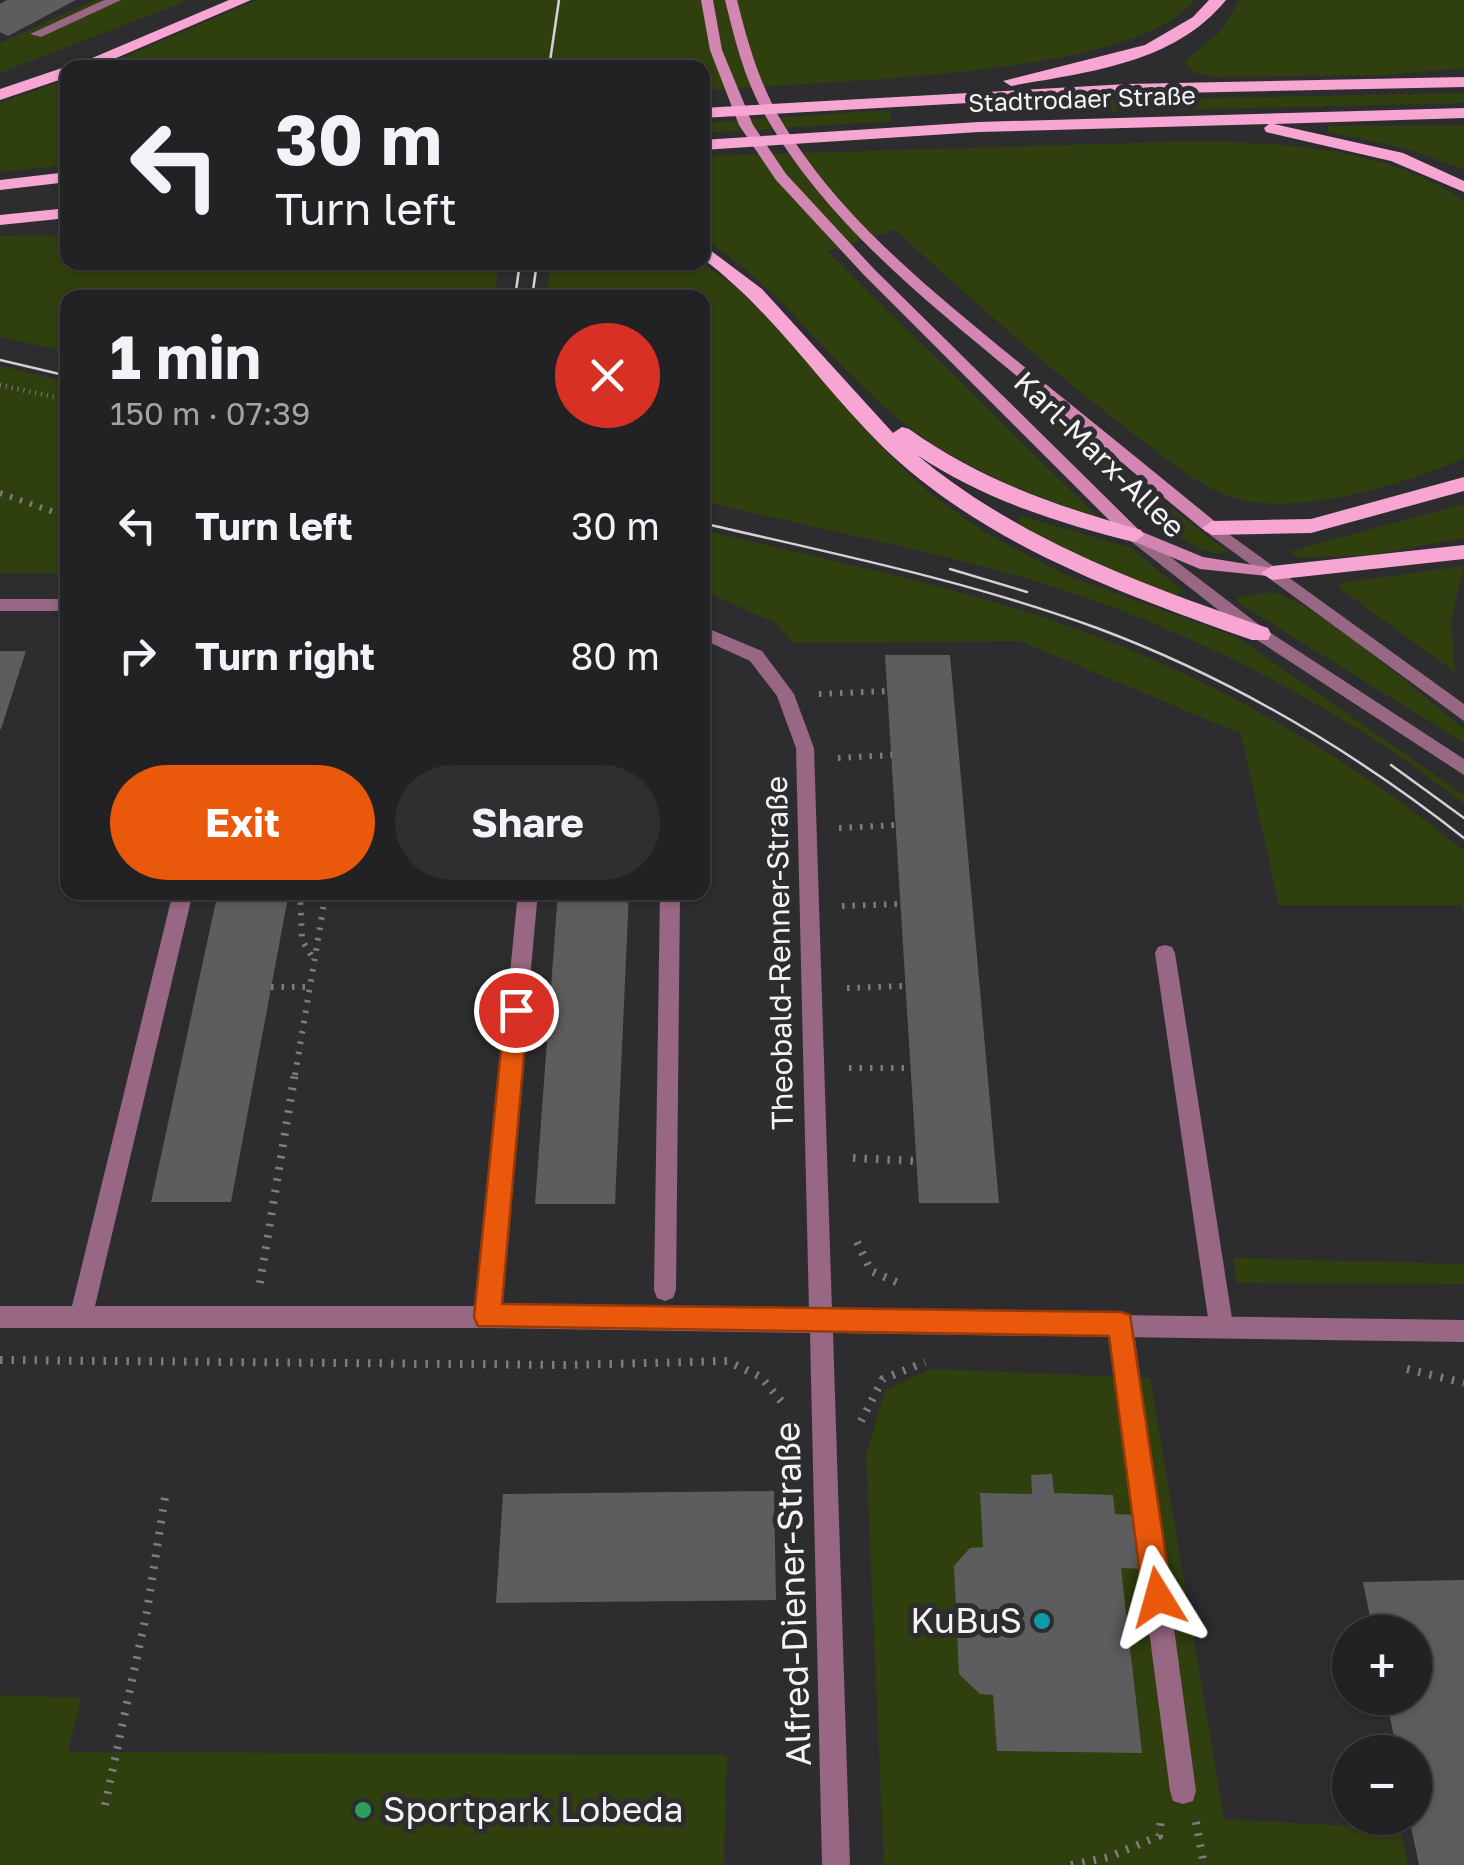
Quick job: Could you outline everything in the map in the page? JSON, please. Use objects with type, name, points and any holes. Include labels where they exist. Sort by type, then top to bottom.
[{"type":"main road","points":[[98,60],[244,0]]},
{"type":"main road","name":"Karl-Marx-Allee","points":[[707,0],[716,50],[746,125],[781,177],[869,272],[1134,534]]},
{"type":"main road","name":"Karl-Marx-Allee","points":[[731,0],[742,51],[760,97],[828,196],[895,264],[1212,528]]},
{"type":"main road","points":[[902,98],[996,84],[1129,54],[1187,29],[1218,0]]},
{"type":"main road","points":[[0,95],[60,74]]},
{"type":"main road","name":"Stadtrodaer Straße","points":[[710,111],[902,98],[1464,82]]},
{"type":"main road","name":"Stadtrodaer Straße","points":[[710,144],[979,127],[1464,114]]},
{"type":"main road","points":[[1202,120],[1268,127],[1362,147],[1427,169],[1464,188]]},
{"type":"main road","points":[[0,185],[60,179]]},
{"type":"main road","points":[[0,220],[60,214]]},
{"type":"main road","points":[[710,253],[739,273],[888,440],[932,480],[995,523],[1111,581],[1260,634]]},
{"type":"main road","points":[[850,395],[945,464],[990,489],[1065,518],[1134,534],[1200,563],[1272,573],[1464,552]]},
{"type":"main road","points":[[1212,528],[1310,526],[1464,484]]},
{"type":"street","points":[[36,34],[115,0]]},
{"type":"street","name":"Karl-Marx-Allee","points":[[1212,528],[1464,714]]},
{"type":"street","name":"Karl-Marx-Allee","points":[[1134,534],[1260,634],[1464,768]]},
{"type":"street","points":[[0,605],[60,605]]},
{"type":"street","name":"Theobald-Renner-Straße","points":[[710,636],[756,656],[785,694],[805,748],[819,1321]]},
{"type":"street","points":[[80,1318],[180,900]]},
{"type":"street","points":[[487,1317],[527,900]]},
{"type":"street","points":[[665,1290],[670,900]]},
{"type":"street","points":[[1165,953],[1221,1326]]},
{"type":"street","points":[[0,1317],[487,1317],[1464,1331]]},
{"type":"street","name":"Alfred-Diener-Straße","points":[[819,1321],[836,1865]]},
{"type":"street","points":[[1121,1324],[1183,1791]]},
{"type":"path","points":[[0,385],[60,398]]},
{"type":"path","points":[[0,493],[60,514]]},
{"type":"path","points":[[824,710],[816,690],[888,691]]},
{"type":"path","points":[[832,743],[835,774]]},
{"type":"path","points":[[834,758],[892,754]]},
{"type":"path","points":[[840,848],[839,824],[896,825]]},
{"type":"path","points":[[842,887],[843,923]]},
{"type":"path","points":[[300,900],[302,940],[315,961]]},
{"type":"path","points":[[259,1290],[325,900]]},
{"type":"path","points":[[842,906],[900,904]]},
{"type":"path","points":[[845,972],[846,1004]]},
{"type":"path","points":[[846,988],[905,986]]},
{"type":"path","points":[[271,987],[310,987]]},
{"type":"path","points":[[848,1052],[850,1086]]},
{"type":"path","points":[[849,1068],[910,1068]]},
{"type":"path","points":[[852,1140],[854,1174]]},
{"type":"path","points":[[853,1158],[916,1161]]},
{"type":"path","points":[[856,1224],[856,1240],[871,1272],[913,1290]]},
{"type":"path","points":[[0,1360],[548,1365],[727,1361],[761,1377],[790,1412]]},
{"type":"path","points":[[861,1437],[862,1419],[884,1379],[920,1362],[939,1362]]},
{"type":"path","points":[[1395,1366],[1464,1383]]},
{"type":"path","points":[[105,1806],[147,1611],[165,1498]]},
{"type":"path","points":[[1070,1865],[1109,1857],[1160,1836],[1161,1807]]},
{"type":"path","points":[[1200,1832],[1204,1865]]},
{"type":"green space","points":[[96,0],[189,0],[0,73],[0,43]]},
{"type":"green space","points":[[257,0],[1194,0],[1160,26],[1106,46],[1039,61],[888,78],[710,91],[710,60],[117,60]]},
{"type":"green space","points":[[1240,0],[1464,0],[1464,68],[1385,75],[1216,77],[1195,73],[1184,62],[1221,31]]},
{"type":"green space","points":[[60,82],[60,166],[0,172],[0,103]]},
{"type":"green space","points":[[1464,93],[1464,103],[1079,112],[1075,101]]},
{"type":"green space","points":[[888,110],[892,121],[710,133],[710,123]]},
{"type":"green space","points":[[1464,125],[1464,170],[1409,149],[1328,132],[1328,126]]},
{"type":"green space","points":[[1201,141],[1303,147],[1403,170],[1464,201],[1464,458],[1385,486],[1325,500],[1242,500],[1187,474],[1107,413],[895,230],[827,251],[1098,517],[1041,497],[961,461],[912,429],[865,389],[777,298],[710,244],[710,156]]},
{"type":"green space","points":[[60,235],[60,270],[499,270],[494,290],[60,290],[60,350],[0,337],[0,236]]},
{"type":"green space","points":[[710,269],[736,287],[789,341],[891,457],[932,495],[986,533],[1065,575],[1237,637],[1464,795],[1464,804],[1366,734],[1314,703],[1148,621],[994,569],[710,503],[710,290],[547,290],[550,270]]},
{"type":"green space","points":[[0,366],[60,380],[60,574],[0,573]]},
{"type":"green space","points":[[1054,426],[1065,427],[1228,552],[1211,552],[1164,526]]},
{"type":"green space","points":[[1464,504],[1464,538],[1370,555],[1299,558],[1290,551]]},
{"type":"green space","points":[[1021,516],[1131,548],[1183,591],[1174,596],[1080,558],[1016,524]]},
{"type":"green space","points":[[710,532],[987,600],[1086,632],[1144,656],[1311,742],[1364,776],[1464,851],[1464,912],[1461,905],[1279,905],[1241,734],[1020,641],[794,643],[774,622],[710,594]]},
{"type":"green space","points":[[1464,566],[1451,621],[1455,672],[1339,588],[1340,583]]},
{"type":"green space","points":[[1273,592],[1318,615],[1371,653],[1464,729],[1464,743],[1237,602],[1238,597]]},
{"type":"green space","points":[[1233,1258],[1464,1264],[1464,1284],[1237,1283]]},
{"type":"green space","points":[[931,1369],[1150,1378],[1224,1819],[1332,1825],[1332,1835],[1401,1835],[1408,1865],[884,1865],[866,1454],[885,1390]]},
{"type":"green space","name":"Sportpark Lobeda","points":[[0,1695],[81,1698],[68,1752],[727,1755],[724,1865],[0,1865]]},
{"type":"building","points":[[7,0],[76,0],[8,36],[0,32],[0,4]]},
{"type":"building","points":[[0,651],[26,651],[1,729],[0,729]]},
{"type":"building","points":[[885,655],[950,655],[999,1203],[919,1203]]},
{"type":"building","points":[[216,900],[288,900],[231,1202],[151,1202]]},
{"type":"building","points":[[557,900],[629,900],[615,1204],[535,1204]]},
{"type":"building","name":"KuBuS","points":[[1052,1474],[1054,1493],[1113,1495],[1115,1514],[1135,1515],[1141,1569],[1121,1568],[1142,1753],[997,1751],[993,1695],[980,1694],[959,1674],[954,1566],[970,1548],[983,1547],[980,1493],[1032,1494],[1031,1475]]},
{"type":"building","points":[[774,1491],[776,1600],[496,1603],[503,1494]]},
{"type":"building","points":[[1464,1580],[1464,1865],[1419,1865],[1413,1835],[1432,1835],[1432,1735],[1394,1735],[1389,1715],[1432,1715],[1432,1615],[1370,1615],[1363,1582]]},
{"type":"tram line","points":[[550,60],[559,0]]},
{"type":"tram line","points":[[516,290],[519,270]]},
{"type":"tram line","points":[[533,290],[536,270]]},
{"type":"tram line","points":[[0,360],[60,374]]},
{"type":"tram line","points":[[710,525],[951,582],[1049,611],[1147,648],[1289,719],[1378,775],[1464,838]]},
{"type":"tram line","points":[[950,569],[1027,592]]},
{"type":"tram line","points":[[1391,765],[1464,818]]},
{"type":"place","name":"KuBuS","points":[[1042,1621]]},
{"type":"place","name":"Sportpark Lobeda","points":[[363,1810]]},
{"type":"route","points":[[516,1010],[487,1317],[1121,1324],[1158,1597]]}]
